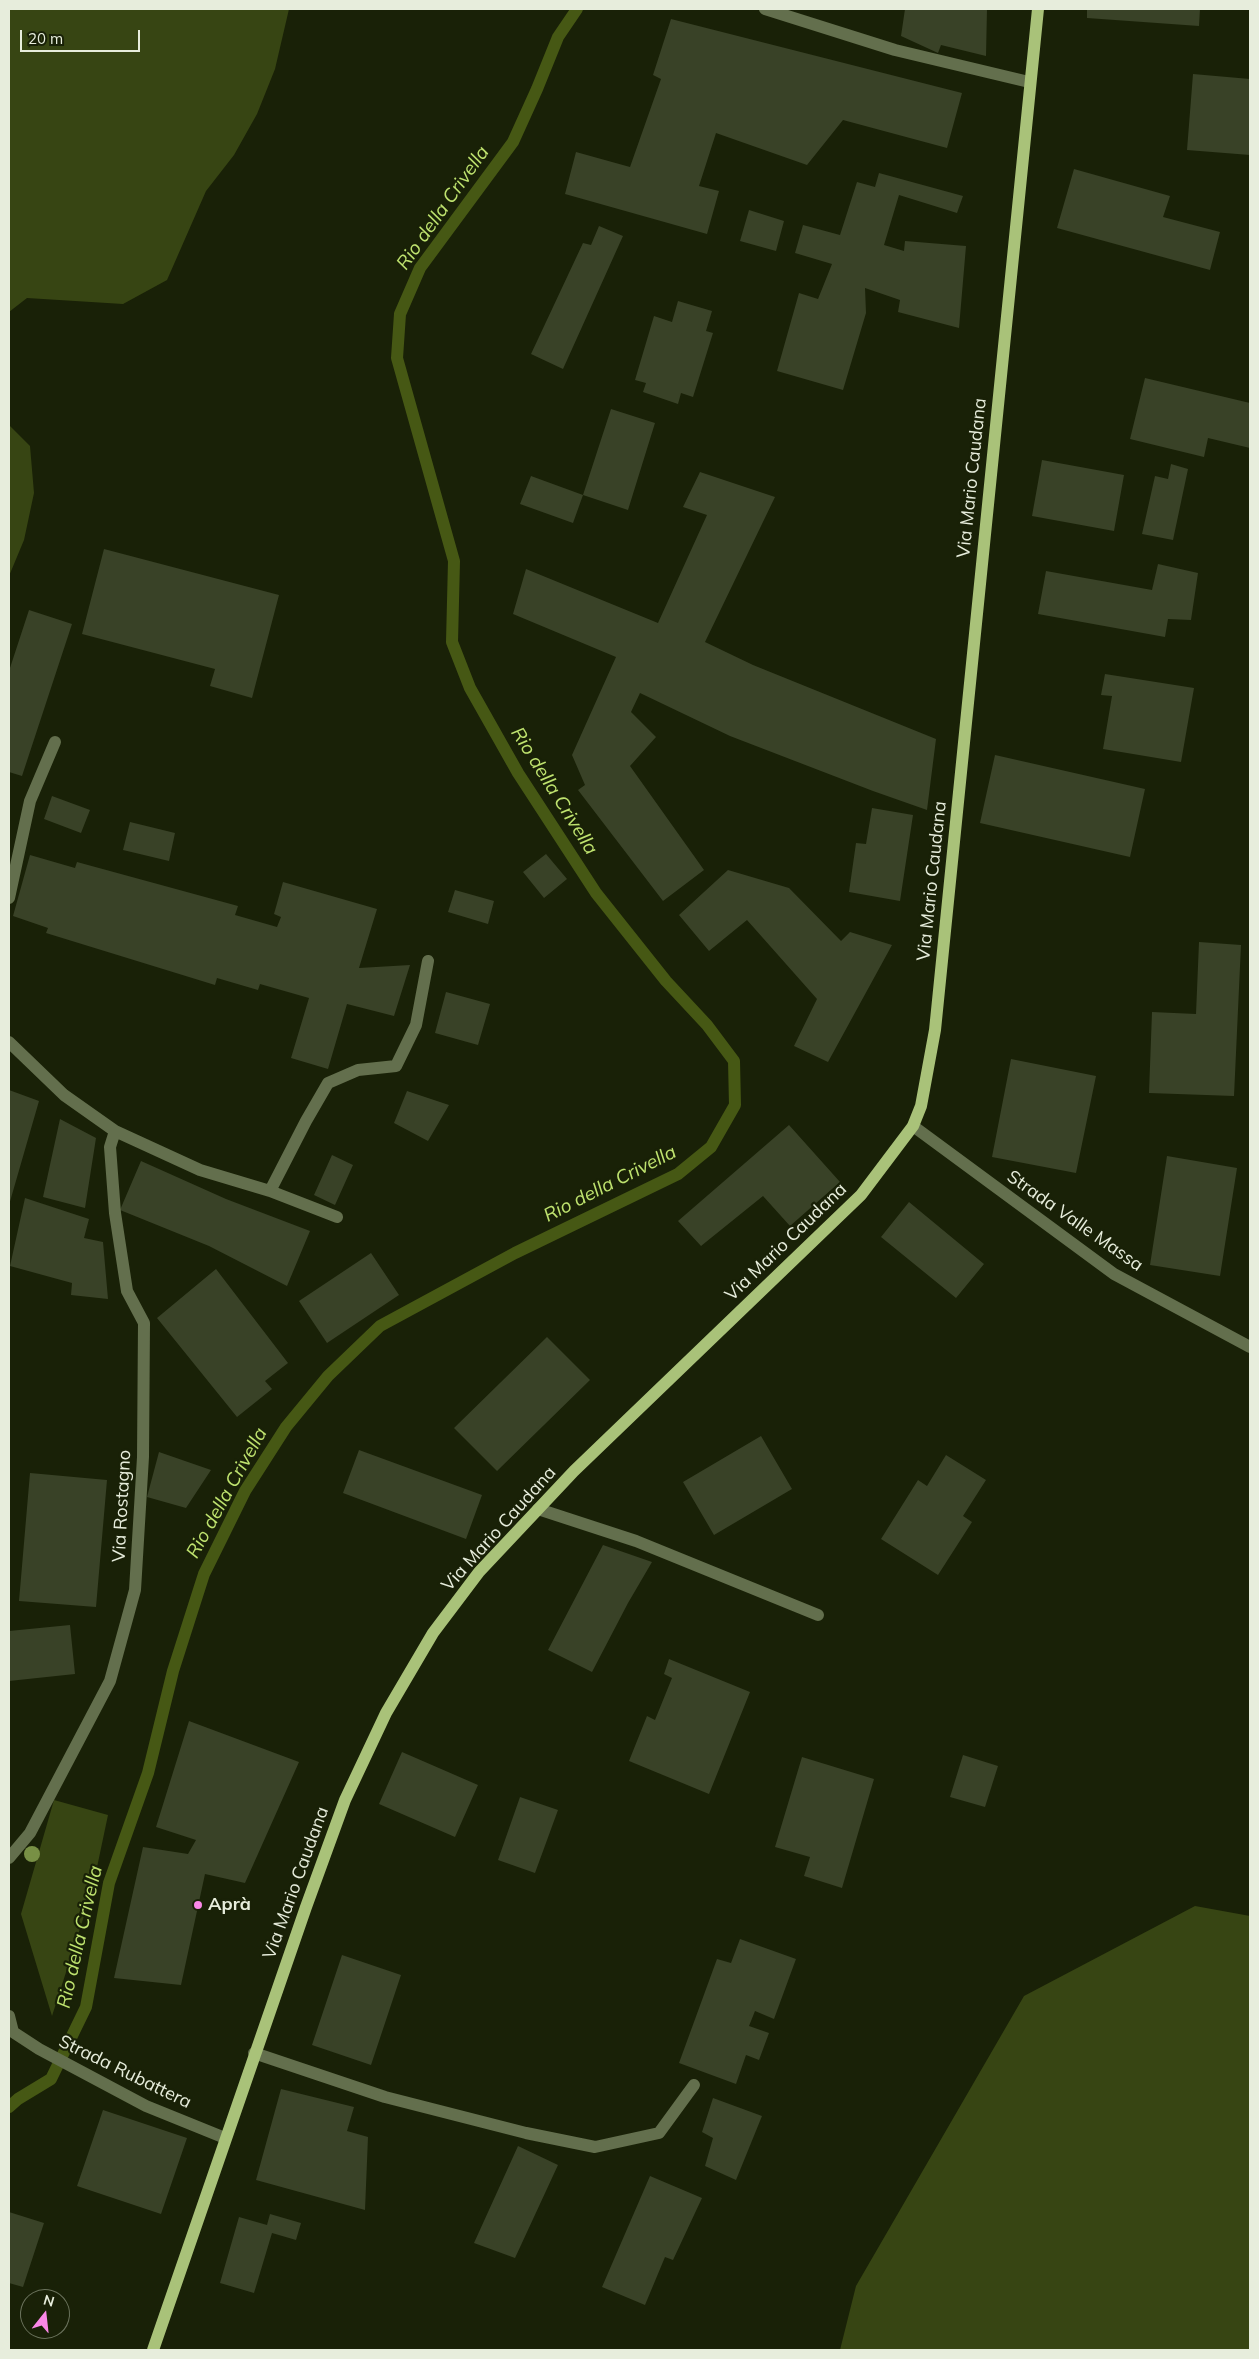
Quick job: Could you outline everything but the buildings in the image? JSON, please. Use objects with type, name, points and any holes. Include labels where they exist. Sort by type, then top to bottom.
[{"type":"main road","name":"Via Mario Caudana","points":[[153,2350],[224,2138],[345,1800],[386,1713],[433,1633],[479,1572],[574,1471],[860,1195],[913,1126],[921,1106],[935,1030],[1029,82],[1038,9]]},
{"type":"street","points":[[765,9],[895,50],[1029,82]]},
{"type":"street","points":[[9,898],[30,801],[55,742]]},
{"type":"street","points":[[270,1191],[306,1120],[328,1083],[358,1070],[396,1066],[416,1026],[428,961]]},
{"type":"street","points":[[9,1042],[64,1095],[115,1131],[200,1170],[270,1191],[337,1217]]},
{"type":"street","name":"Strada Valle Massa","points":[[913,1126],[1114,1274],[1250,1347]]},
{"type":"street","name":"Via Rostagno","points":[[9,1858],[30,1833],[110,1681],[135,1590],[143,1457],[144,1323],[127,1291],[115,1214],[110,1146],[115,1131]]},
{"type":"street","points":[[538,1509],[636,1541],[818,1615]]},
{"type":"street","name":"Strada Rubattera","points":[[9,2016],[10,2033],[146,2106],[224,2138]]},
{"type":"street","points":[[254,2053],[385,2097],[526,2134],[595,2148],[659,2133],[694,2085]]},
{"type":"green space","points":[[9,9],[289,9],[275,69],[257,114],[234,155],[206,191],[167,280],[123,304],[27,298],[9,312]]},
{"type":"green space","points":[[9,425],[30,446],[34,493],[24,540],[9,576]]},
{"type":"green space","points":[[54,1800],[108,1815],[92,1891],[52,2016],[21,1914]]},
{"type":"green space","points":[[1195,1906],[1250,1916],[1250,2350],[840,2350],[856,2286],[1024,1996]]},
{"type":"waterway","name":"Rio della Crivella","points":[[9,2107],[18,2099],[51,2079],[86,2007],[109,1883],[148,1773],[173,1671],[204,1574],[245,1491],[286,1427],[328,1376],[380,1326],[515,1253],[678,1174],[711,1147],[735,1105],[734,1061],[707,1025],[666,981],[596,893],[518,773],[470,688],[452,642],[454,561],[397,358],[400,314],[420,268],[513,142],[558,37],[577,9]]},
{"type":"place","name":"Aprà","points":[[198,1905]]}]
